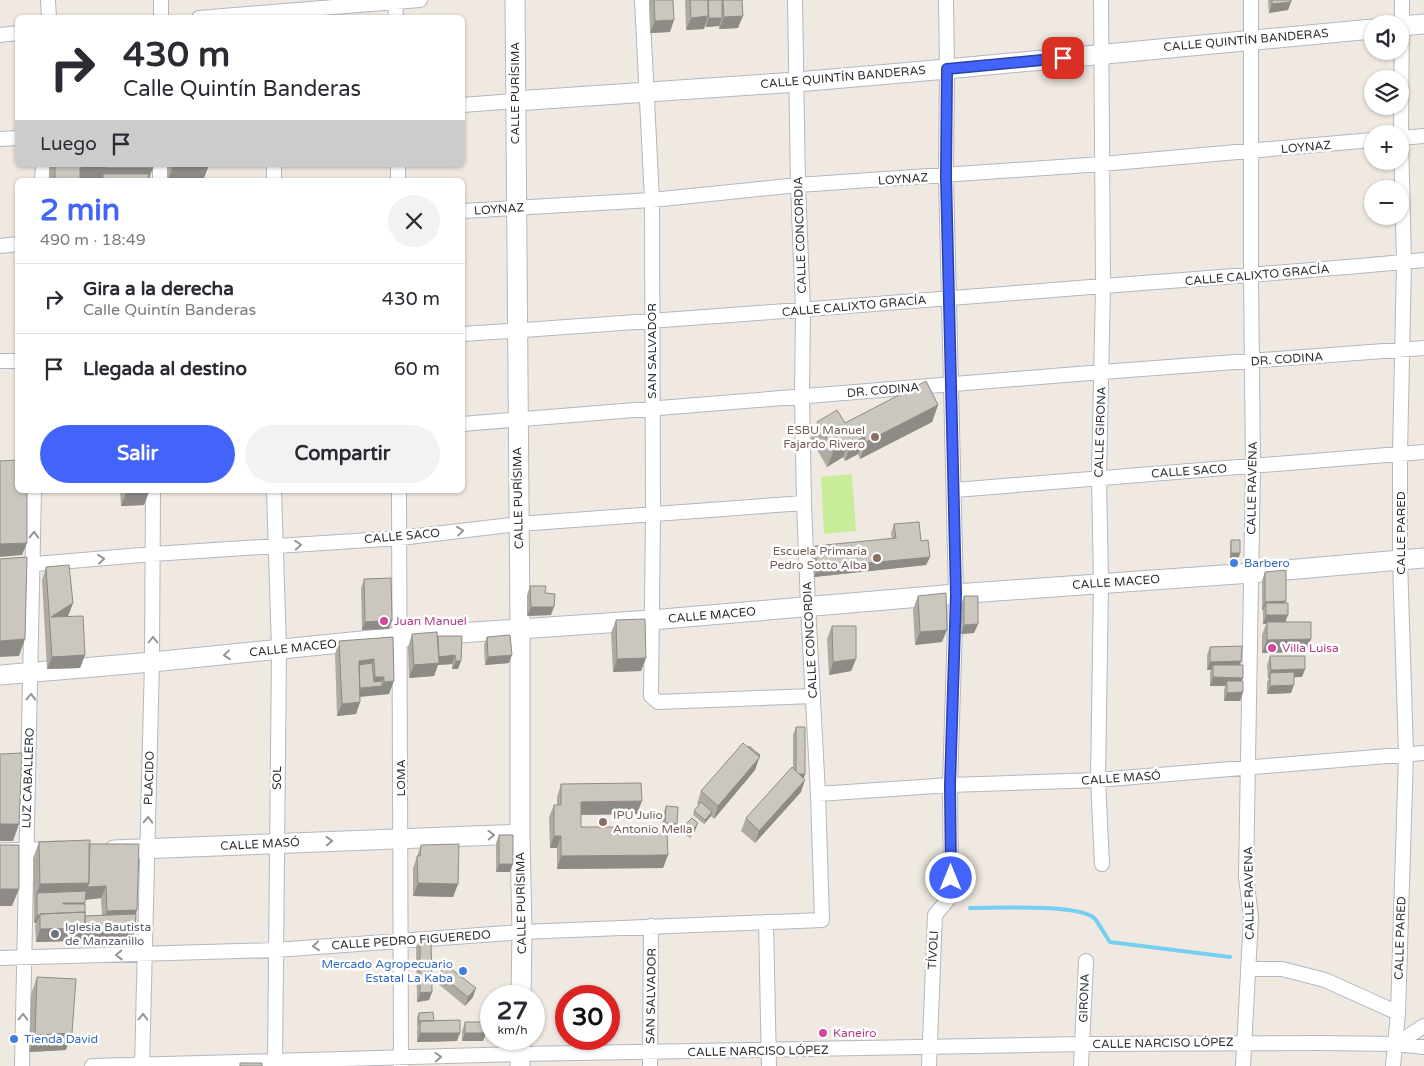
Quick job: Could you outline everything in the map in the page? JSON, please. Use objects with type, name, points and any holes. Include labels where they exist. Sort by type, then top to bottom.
[{"type":"street","points":[[48,0],[49,15]]},
{"type":"street","points":[[161,0],[161,15]]},
{"type":"street","points":[[225,15],[276,9],[420,0]]},
{"type":"street","name":"CALLE PURÍSIMA","points":[[515,0],[514,101],[517,207],[521,985]]},
{"type":"street","name":"SAN SALVADOR","points":[[642,0],[652,200],[653,513],[651,696],[658,702],[812,696]]},
{"type":"street","name":"CALLE CONCORDIA","points":[[795,0],[798,185],[803,310],[804,503],[822,920]]},
{"type":"street","name":"TÍVOLI","points":[[929,1066],[935,915],[951,896],[950,785],[956,594],[946,176],[946,0]]},
{"type":"street","name":"CALLE GIRONA","points":[[1101,0],[1103,286],[1099,477],[1102,583],[1098,780],[1102,864]]},
{"type":"street","name":"CALLE RAVENA","points":[[1243,1066],[1251,917],[1246,877],[1253,467],[1251,0]]},
{"type":"street","name":"CALLE PARED","points":[[1401,15],[1402,0]]},
{"type":"street","points":[[395,1],[396,15]]},
{"type":"street","points":[[1409,25],[1424,24]]},
{"type":"street","name":"CALLE QUINTÍN BANDERAS","points":[[465,105],[796,82],[1364,30]]},
{"type":"street","points":[[0,35],[15,33]]},
{"type":"street","name":"CALLE PARED","points":[[1400,60],[1401,125]]},
{"type":"street","points":[[1409,137],[1424,136]]},
{"type":"street","points":[[0,139],[15,138]]},
{"type":"street","name":"LOYNAZ","points":[[465,211],[652,200],[798,185],[1102,164],[1364,141]]},
{"type":"street","name":"CALLE PARED","points":[[1393,1066],[1398,1013],[1406,754],[1400,560],[1404,262],[1402,170]]},
{"type":"street","points":[[0,246],[15,244]]},
{"type":"street","name":"CALLE CALIXTO GRACÍA","points":[[465,334],[653,322],[1251,276],[1424,260]]},
{"type":"street","name":"DR. CODINA","points":[[465,424],[517,418],[1424,348]]},
{"type":"street","points":[[0,361],[15,360]]},
{"type":"street","name":"CALLE SACO","points":[[955,490],[1424,452]]},
{"type":"street","name":"LUZ CABALLERO","points":[[22,1066],[32,672],[34,493]]},
{"type":"street","name":"PLACIDO","points":[[142,1065],[152,662],[153,493]]},
{"type":"street","name":"SOL","points":[[274,493],[279,650],[275,1063]]},
{"type":"street","name":"LOMA","points":[[399,493],[402,839],[401,1062]]},
{"type":"street","name":"CALLE SACO","points":[[0,567],[153,554],[400,538],[519,524],[804,503]]},
{"type":"street","name":"CALLE MACEO","points":[[0,675],[401,637],[651,620],[956,594],[1251,573],[1424,558]]},
{"type":"street","name":"CALLE MASÓ","points":[[818,794],[950,785],[1098,780],[1424,753]]},
{"type":"street","name":"CALLE MASÓ","points":[[0,853],[520,834]]},
{"type":"street","name":"CALLE PEDRO FIGUEREDO","points":[[0,958],[276,950],[522,932],[822,920]]},
{"type":"street","points":[[766,922],[769,1066]]},
{"type":"street","name":"SAN SALVADOR","points":[[650,1059],[652,926]]},
{"type":"street","name":"GIRONA","points":[[1082,1066],[1086,961]]},
{"type":"street","points":[[1249,969],[1282,969],[1325,980],[1398,1013]]},
{"type":"street","points":[[1396,1044],[1424,1026]]},
{"type":"street","name":"CALLE NARCISO LÓPEZ","points":[[92,1066],[401,1062],[520,1053],[650,1059],[769,1050],[1082,1044],[1244,1042],[1396,1044],[1424,1047]]},
{"type":"green space","points":[[852,474],[856,531],[824,534],[821,477]]},
{"type":"building","points":[[654,0],[673,0],[674,20],[655,21]]},
{"type":"building","points":[[690,0],[708,0],[708,16],[691,18]]},
{"type":"building","points":[[708,0],[722,0],[722,18],[709,18]]},
{"type":"building","points":[[723,0],[742,0],[743,16],[724,17]]},
{"type":"building","points":[[1272,0],[1291,0],[1291,2],[1272,4]]},
{"type":"building","points":[[55,167],[86,167],[80,168],[80,178],[55,178]]},
{"type":"building","points":[[105,167],[153,167],[153,168]]},
{"type":"building","points":[[103,174],[149,174],[148,178],[103,178]]},
{"type":"building","points":[[926,381],[938,405],[866,442],[864,437],[851,444],[849,440],[834,450],[817,422],[837,410],[845,423]]},
{"type":"building","points":[[15,460],[15,493],[27,493],[27,543],[0,544],[0,461]]},
{"type":"building","points":[[919,522],[921,541],[928,540],[930,557],[817,568],[815,546],[896,538],[894,524]]},
{"type":"building","points":[[1231,540],[1240,540],[1240,553],[1231,553]]},
{"type":"building","points":[[27,557],[25,639],[0,641],[0,559]]},
{"type":"building","points":[[69,565],[73,603],[51,617],[83,616],[85,655],[52,657],[46,567]]},
{"type":"building","points":[[1286,570],[1286,601],[1265,602],[1265,572]]},
{"type":"building","points":[[391,578],[392,620],[365,622],[364,579]]},
{"type":"building","points":[[530,586],[546,586],[545,593],[555,594],[554,607],[531,607]]},
{"type":"building","points":[[946,593],[947,630],[920,632],[918,596]]},
{"type":"building","points":[[964,596],[978,596],[978,624],[964,625]]},
{"type":"building","points":[[1266,603],[1288,603],[1288,615],[1266,615]]},
{"type":"building","points":[[645,619],[646,658],[617,659],[616,620]]},
{"type":"building","points":[[1267,622],[1311,622],[1311,639],[1267,640]]},
{"type":"building","points":[[832,626],[856,626],[856,659],[833,662]]},
{"type":"building","points":[[437,632],[439,663],[414,665],[412,634]]},
{"type":"building","points":[[510,635],[512,655],[488,657],[487,637]]},
{"type":"building","points":[[438,636],[462,636],[461,661],[456,661],[455,655],[439,657]]},
{"type":"building","points":[[393,637],[394,681],[384,682],[384,677],[375,677],[374,659],[359,661],[360,702],[342,704],[339,641]]},
{"type":"building","points":[[1242,646],[1241,661],[1210,662],[1210,647]]},
{"type":"building","points":[[1270,656],[1305,656],[1305,669],[1271,670]]},
{"type":"building","points":[[372,663],[374,682],[382,681],[382,686],[360,688],[359,665]]},
{"type":"building","points":[[1213,665],[1243,665],[1243,678],[1213,677]]},
{"type":"building","points":[[1294,672],[1294,685],[1270,686],[1270,673]]},
{"type":"building","points":[[1227,681],[1243,681],[1243,692],[1227,693]]},
{"type":"building","points":[[796,727],[805,727],[805,774],[799,774],[796,771]]},
{"type":"building","points":[[743,743],[760,757],[718,806],[701,791]]},
{"type":"building","points":[[749,746],[760,755],[748,747]]},
{"type":"building","points":[[22,753],[19,824],[0,824],[0,754]]},
{"type":"building","points":[[792,767],[805,780],[759,831],[746,818]]},
{"type":"building","points":[[641,783],[642,801],[581,802],[581,827],[617,827],[617,833],[667,833],[668,855],[561,856],[561,836],[554,836],[554,805],[561,805],[561,784]]},
{"type":"building","points":[[701,802],[712,812],[705,820],[694,811]]},
{"type":"building","points":[[666,806],[678,807],[677,824],[665,823]]},
{"type":"building","points":[[692,818],[698,823],[693,830],[686,824]]},
{"type":"building","points":[[499,835],[513,835],[513,864],[499,864]]},
{"type":"building","points":[[90,840],[89,883],[40,884],[39,842]]},
{"type":"building","points":[[89,844],[139,844],[137,910],[107,911],[106,886],[87,887],[89,883]]},
{"type":"building","points":[[459,844],[458,884],[418,883],[417,856],[420,856],[421,845]]},
{"type":"building","points":[[0,845],[19,845],[19,889],[0,889]]},
{"type":"building","points":[[86,891],[85,903],[63,903],[85,904],[85,912],[37,915],[37,893]]},
{"type":"building","points":[[85,912],[85,928],[40,929],[40,914]]},
{"type":"building","points":[[136,914],[135,931],[83,932],[85,916]]},
{"type":"building","points":[[420,938],[431,938],[432,992],[420,993]]},
{"type":"building","points":[[446,965],[476,988],[468,997],[439,974]]},
{"type":"building","points":[[37,977],[76,979],[72,1033],[35,1035]]},
{"type":"building","points":[[433,1012],[434,1021],[420,1021],[419,1023],[419,1013]]},
{"type":"building","points":[[460,1020],[460,1033],[420,1033],[420,1021]]},
{"type":"building","points":[[465,1022],[480,1022],[480,1033],[465,1033]]},
{"type":"building","points":[[240,1063],[262,1063],[262,1066],[240,1066]]},
{"type":"waterway","points":[[970,908],[1052,908],[1069,910],[1093,917],[1110,942],[1230,957]]},
{"type":"place","name":"ESBU Manuel Fajardo Rivero","points":[[875,437]]},
{"type":"place","name":"Escuela Primaria Pedro Sotto Alba","points":[[877,558]]},
{"type":"place","name":"Barbero","points":[[1234,563]]},
{"type":"place","name":"Juan Manuel","points":[[384,621]]},
{"type":"place","name":"Villa Luisa","points":[[1272,648]]},
{"type":"place","name":"IPU Julio Antonio Mella","points":[[603,822]]},
{"type":"place","name":"Iglesia Bautista de Manzanillo","points":[[55,934]]},
{"type":"place","name":"Mercado Agropecuario Estatal La Kaba","points":[[463,971]]},
{"type":"place","name":"Kaneiro","points":[[823,1033]]},
{"type":"place","name":"Tienda David","points":[[14,1039]]},
{"type":"route","points":[[951,878],[950,785],[956,594],[946,176],[947,69],[1063,58]]}]
